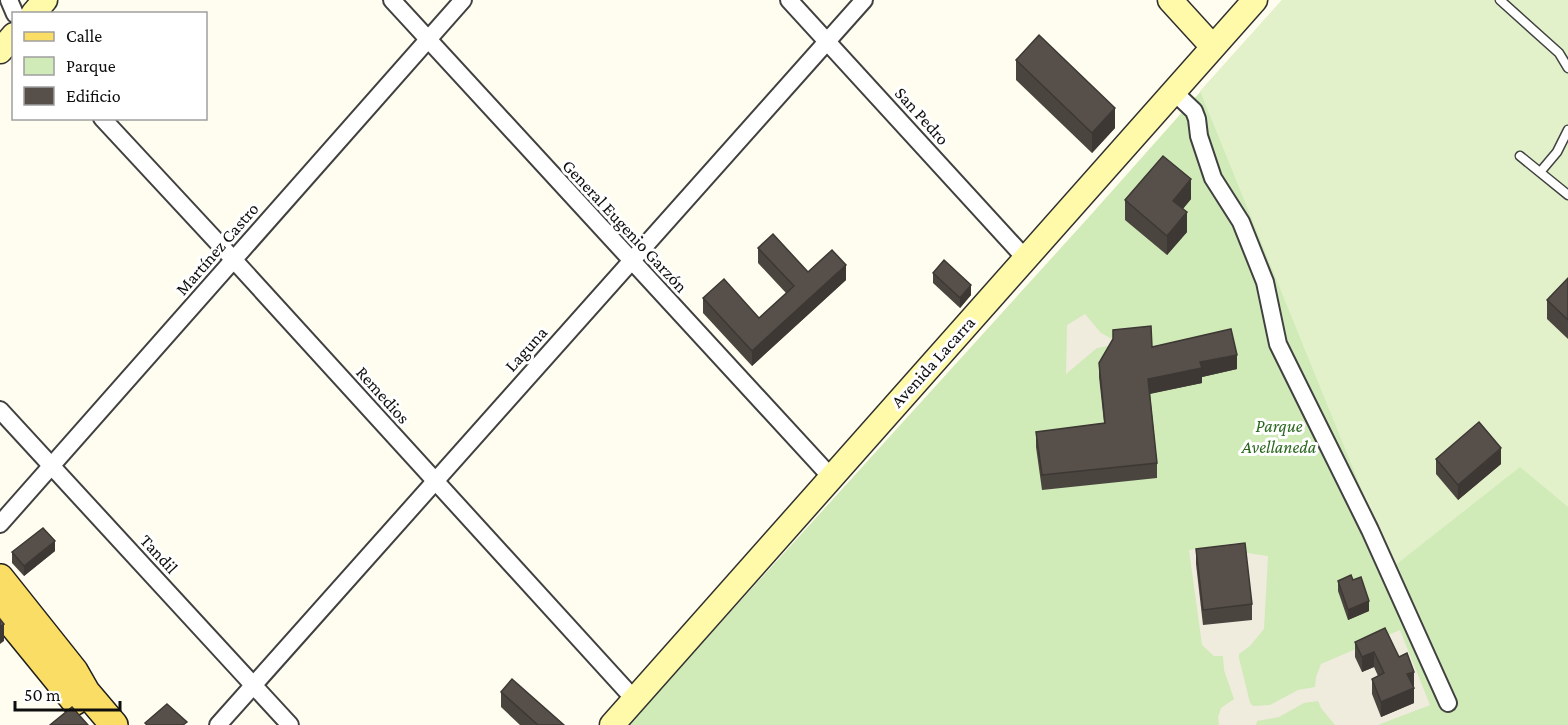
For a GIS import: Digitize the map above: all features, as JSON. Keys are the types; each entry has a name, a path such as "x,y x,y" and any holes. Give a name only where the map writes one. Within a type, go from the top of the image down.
{"main road":[{"path":"0,578 74,671 86,692 114,725"},
{"path":"0,609 94,725"}],"street":[{"path":"35,12 45,0"},
{"name":"General Eugenio Garzón","path":"392,0 831,477"},
{"name":"Martínez Castro","path":"0,524 463,0"},
{"name":"San Pedro","path":"789,0 1026,259"},
{"name":"Laguna","path":"218,725 864,0"},
{"path":"1170,0 1218,40"},
{"path":"1192,0 1218,40"},
{"name":"Avenida Lacarra","path":"612,725 1255,0"},
{"path":"0,51 12,38"},
{"path":"1173,91 1194,111 1199,136 1213,178 1241,222 1265,282 1278,344 1374,539 1448,703"},
{"name":"Remedios","path":"104,120 634,700"},
{"name":"Tandil","path":"0,410 290,725"}],"lane":[{"path":"1500,0 1558,53 1568,68"},
{"path":"1541,171 1557,152 1568,130"},
{"path":"1520,156 1568,195"},
{"path":"0,593 68,676 86,692"}],"green space":[{"name":"Parque Avellaneda","path":"1282,0 1568,0 1568,725 628,725 1088,218"},
{"path":"1282,0 1568,0 1568,507 1520,467 1393,567 1200,91"}],"shaded area":[{"path":"1085,314 1101,333 1112,339 1108,346 1097,348 1066,374 1067,325"},
{"path":"1236,543 1240,552 1268,556 1264,629 1250,646 1239,654 1250,703 1253,706 1270,705 1298,690 1315,687 1321,664 1400,630 1430,705 1378,725 1335,725 1318,701 1304,703 1279,717 1257,721 1256,725 1219,725 1218,717 1221,708 1234,699 1224,670 1223,656 1214,656 1202,645 1189,550"}],"building":[{"path":"1039,35 1115,108 1092,133 1016,60"},
{"path":"1163,156 1191,179 1173,201 1187,212 1167,236 1125,200"},
{"path":"773,234 808,272 832,250 846,265 752,351 703,298 724,279 759,318 794,286 758,248"},
{"path":"944,260 971,285 960,298 933,273"},
{"path":"1568,278 1568,320 1547,300"},
{"path":"1151,326 1152,347 1231,329 1237,355 1200,362 1202,368 1148,379 1157,463 1042,475 1036,432 1105,423 1099,363 1113,339 1113,330"},
{"path":"1479,422 1501,448 1458,485 1436,459"},
{"path":"43,528 55,541 24,566 12,552"},
{"path":"1245,543 1252,604 1203,610 1196,549"},
{"path":"1351,575 1353,580 1361,577 1369,601 1348,610 1338,581"},
{"path":"1385,628 1399,657 1407,653 1414,672 1407,674 1414,688 1381,702 1372,679 1384,673 1374,652 1362,657 1355,642"},
{"path":"512,679 564,725 538,725 501,692"},
{"path":"167,704 187,722 183,725 147,725 145,723"},
{"path":"72,707 88,725 50,725"}]}
